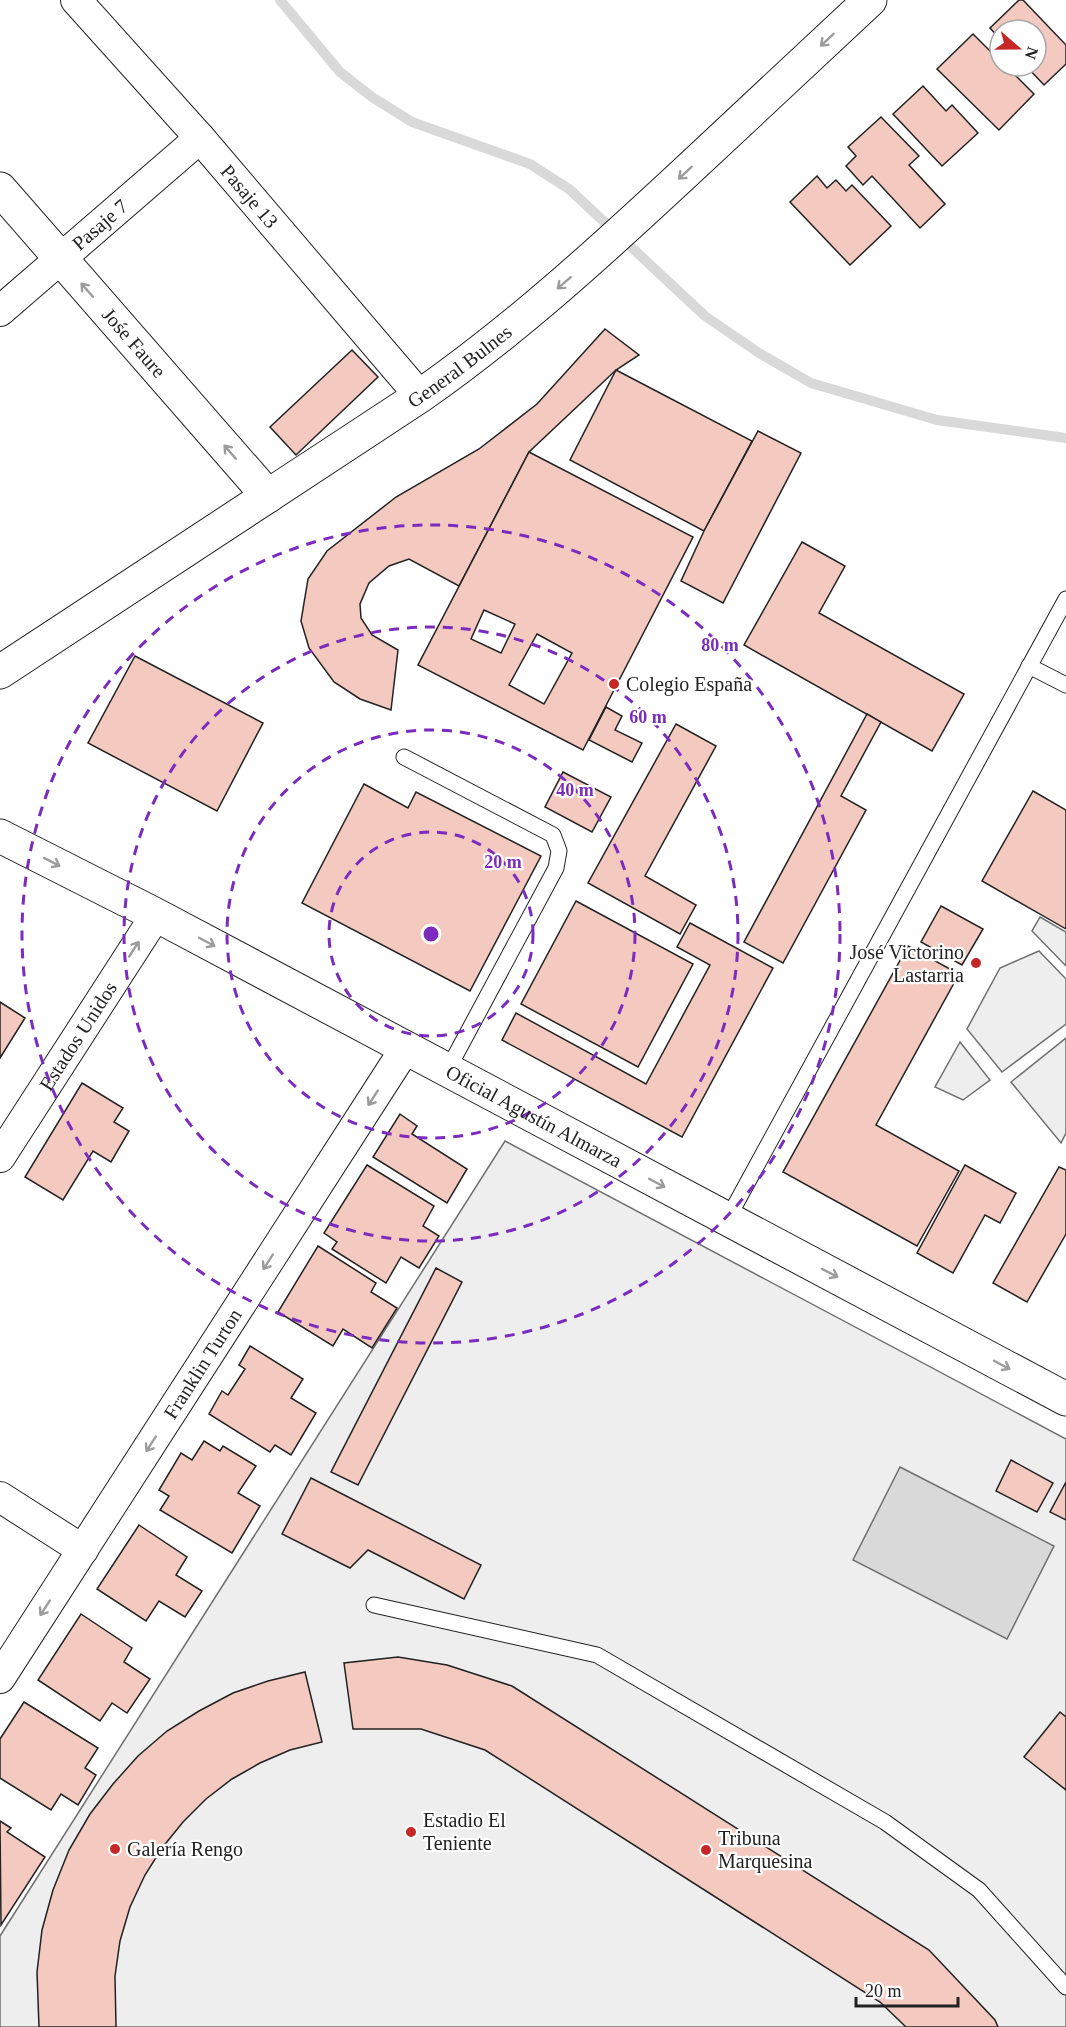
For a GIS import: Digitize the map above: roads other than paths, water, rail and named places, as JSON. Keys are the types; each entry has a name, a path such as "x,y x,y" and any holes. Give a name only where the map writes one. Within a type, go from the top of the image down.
{"street":[{"name":"Pasaje 13","path":"76,0 200,138 420,396"},
{"name":"General Bulnes","path":"0,672 420,396 510,330 618,235 870,0"},
{"name":"Pasaje 7","path":"0,311 200,138"},
{"name":"Jośe Faure","path":"0,189 268,496"},
{"name":"Oficial Agustín Almarza","path":"0,836 156,915 1066,1399"},
{"name":"Estados Unidos","path":"0,1157 10,1122 156,915"},
{"name":"Franklin Turton","path":"0,1678 405,1049"},
{"path":"0,1497 83,1550"}],"lane":[{"path":"727,1220 1066,599"},
{"path":"1029,666 1066,685"},
{"path":"404,757 553,836 559,851 556,868 447,1071"},
{"path":"374,1605 597,1655 885,1822 979,1890 1066,1987"}],"waterway":[{"path":"280,0 340,72 372,97 412,122 530,164 569,189 705,316 759,353 811,383 937,420 1066,438"}],"place":[{"name":"Colegio España","path":"614,684"},
{"name":"José Victorino Lastarria","path":"976,963"},
{"name":"Estadio El Teniente","path":"411,1832"},
{"name":"Galería Rengo","path":"115,1849"},
{"name":"Tribuna Marquesina","path":"706,1850"}]}
